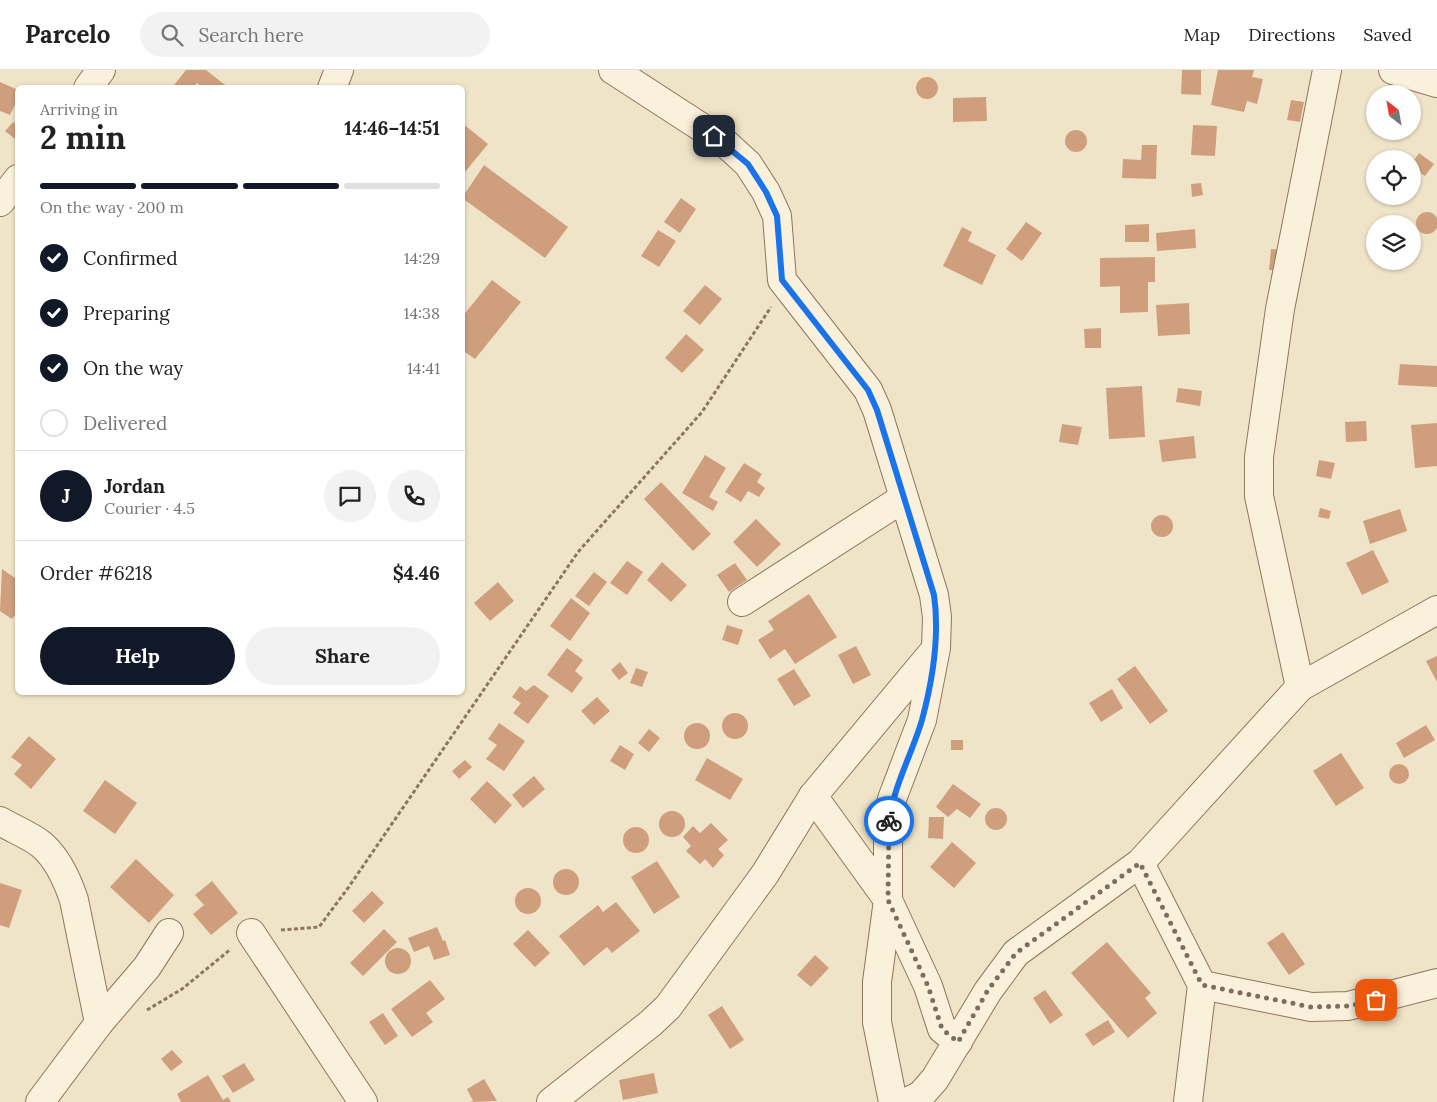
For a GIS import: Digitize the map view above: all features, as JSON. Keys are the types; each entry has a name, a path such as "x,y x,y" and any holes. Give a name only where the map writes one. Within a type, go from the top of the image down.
{"street":[{"path":"90,85 101,70"},
{"path":"333,85 339,70"},
{"path":"613,70 724,142 748,164 766,192 777,216 782,280 868,390 877,410 902,500 934,595 937,617 936,648 922,720 892,799 888,825 888,900 878,982 877,1022 893,1102"},
{"path":"1300,687 1259,496 1259,457 1280,309 1327,70"},
{"path":"1393,70 1437,83"},
{"path":"0,202 15,183"},
{"path":"742,602 902,500"},
{"path":"916,1100 946,1066 988,990 1016,953 1140,863 1300,687 1437,610"},
{"path":"551,1102 668,1007 765,874 813,796 936,648"},
{"path":"813,796 888,900 928,986 942,1029 958,1042"},
{"path":"0,822 42,845 51,855 69,887 74,900 99,1023"},
{"path":"1140,863 1202,985 1188,1102"},
{"path":"251,932 363,1102"},
{"path":"40,1102 99,1023 146,967 169,933"},
{"path":"1202,985 1311,1007 1348,1006 1437,983"}],"path":[{"path":"144,1012 182,989 251,932 318,927 348,888 578,552 702,412 768,314 782,280"}],"building":[{"path":"186,70 206,70 225,85 200,85 197,83 195,85 174,85"},
{"path":"1182,70 1201,70 1201,95 1181,94"},
{"path":"1218,70 1254,70 1252,77 1263,79 1257,104 1247,101 1244,112 1211,105"},
{"path":"927,77 935,80 938,88 935,96 927,99 919,96 916,88 919,80"},
{"path":"0,82 15,89 15,104 10,115 0,111"},
{"path":"986,97 987,121 953,122 953,98"},
{"path":"1291,100 1304,102 1300,122 1287,120"},
{"path":"13,122 15,124 15,139 5,131"},
{"path":"465,125 488,144 465,172"},
{"path":"1193,125 1217,126 1215,156 1191,155"},
{"path":"1076,130 1084,133 1087,141 1084,149 1076,152 1068,149 1065,141 1068,133"},
{"path":"1142,145 1157,145 1156,179 1122,178 1123,159 1141,160"},
{"path":"1421,154 1434,164 1425,176 1421,173"},
{"path":"484,165 568,227 545,258 465,200 465,194"},
{"path":"1201,183 1203,195 1192,197 1191,184"},
{"path":"681,198 696,209 680,233 664,222"},
{"path":"1427,212 1435,215 1438,223 1435,231 1427,234 1421,232 1421,215 1419,215"},
{"path":"1026,222 1042,233 1022,261 1006,249"},
{"path":"1149,224 1149,242 1125,242 1125,225"},
{"path":"962,227 972,232 968,241 996,255 982,285 943,266"},
{"path":"1195,229 1196,248 1157,251 1156,233"},
{"path":"658,230 676,241 659,267 641,256"},
{"path":"1271,249 1284,250 1283,271 1269,270"},
{"path":"1155,257 1155,282 1148,282 1148,312 1120,313 1120,286 1100,287 1100,258"},
{"path":"492,280 521,302 475,359 465,352 465,313"},
{"path":"705,285 722,299 700,325 683,311"},
{"path":"1189,303 1190,334 1158,336 1156,305"},
{"path":"1101,328 1101,348 1085,348 1084,329"},
{"path":"686,334 704,350 682,373 665,358"},
{"path":"1400,364 1437,366 1437,387 1398,385"},
{"path":"1142,386 1145,437 1109,439 1106,388"},
{"path":"1178,388 1202,391 1200,406 1176,402"},
{"path":"1366,421 1367,441 1346,442 1345,422"},
{"path":"1437,423 1437,466 1415,468 1411,425"},
{"path":"1062,424 1082,427 1078,445 1059,442"},
{"path":"1194,436 1196,458 1162,462 1159,440"},
{"path":"705,455 726,468 709,497 718,502 713,511 682,493"},
{"path":"1319,460 1335,463 1331,479 1316,476"},
{"path":"744,463 762,474 757,482 765,488 759,497 748,491 741,502 725,492"},
{"path":"661,482 711,534 693,551 644,499"},
{"path":"1320,508 1331,511 1329,519 1318,517"},
{"path":"1400,509 1407,531 1370,544 1363,521"},
{"path":"1162,515 1170,518 1173,526 1170,534 1162,537 1154,534 1151,526 1154,518"},
{"path":"756,519 781,544 757,567 733,542"},
{"path":"1373,550 1389,582 1362,595 1346,563"},
{"path":"627,561 643,572 627,595 610,583"},
{"path":"662,562 687,585 671,602 647,580"},
{"path":"735,563 747,580 729,592 717,575"},
{"path":"2,569 15,578 15,615 12,619 0,611"},
{"path":"594,572 607,582 589,606 575,596"},
{"path":"498,582 514,601 490,621 474,603"},
{"path":"809,594 837,637 795,664 785,649 770,659 758,640 774,630 768,621"},
{"path":"571,598 590,613 570,641 550,626"},
{"path":"727,625 743,630 738,645 722,640"},
{"path":"856,646 871,675 853,684 838,655"},
{"path":"567,648 583,660 575,671 583,678 572,693 547,675"},
{"path":"1437,656 1437,682 1426,661"},
{"path":"620,662 628,673 619,680 611,670"},
{"path":"1135,666 1168,711 1150,724 1117,679"},
{"path":"636,668 648,672 642,687 630,683"},
{"path":"794,669 811,696 794,706 777,679"},
{"path":"534,685 549,696 528,724 513,713 521,703 512,697 520,686 526,691"},
{"path":"1112,689 1123,708 1101,722 1089,703"},
{"path":"597,697 610,711 594,725 581,711"},
{"path":"735,713 744,717 748,726 744,735 735,739 726,735 722,726 726,717"},
{"path":"499,723 525,741 504,771 486,759 497,745 488,739"},
{"path":"697,723 706,727 710,736 706,745 697,749 688,745 684,736 688,727"},
{"path":"1426,725 1435,740 1404,758 1396,743"},
{"path":"649,729 660,738 649,752 638,743"},
{"path":"29,736 56,759 31,789 14,774 22,765 11,757"},
{"path":"951,740 963,740 963,750 951,750"},
{"path":"620,745 634,754 625,770 610,761"},
{"path":"1341,753 1364,788 1336,806 1313,771"},
{"path":"707,758 743,779 730,800 695,780"},
{"path":"465,760 472,767 459,779 452,771"},
{"path":"1399,764 1406,767 1409,774 1406,781 1399,784 1392,781 1389,774 1392,767"},
{"path":"534,776 545,789 523,808 512,795"},
{"path":"105,780 137,803 115,834 83,811"},
{"path":"487,781 512,805 495,824 470,799"},
{"path":"953,784 981,804 970,818 957,809 948,817 936,807"},
{"path":"996,808 1004,811 1007,819 1004,827 996,830 988,827 985,819 988,811"},
{"path":"672,811 681,815 685,824 681,833 672,837 663,833 659,824 663,815"},
{"path":"929,817 944,817 943,839 928,838"},
{"path":"711,823 728,840 718,849 724,855 713,868 705,859 700,864 686,851 691,846 683,837 693,826 700,833"},
{"path":"636,827 645,831 649,840 645,849 636,853 627,849 623,840 627,831"},
{"path":"952,842 976,863 954,888 930,867"},
{"path":"136,859 174,895 149,923 110,887"},
{"path":"657,861 680,897 654,914 631,877"},
{"path":"566,869 575,873 579,882 575,891 566,895 557,891 553,882 557,873"},
{"path":"212,881 238,913 211,935 193,914 204,905 195,895"},
{"path":"0,883 22,890 9,928 0,925"},
{"path":"528,888 537,892 541,901 537,910 528,914 519,910 515,901 519,892"},
{"path":"372,891 384,903 364,923 352,911"},
{"path":"616,902 640,931 612,953 607,947 584,966 559,936 598,905 603,912"},
{"path":"437,927 443,941 445,940 450,955 434,960 429,946 414,952 408,938"},
{"path":"384,929 397,942 363,976 350,963"},
{"path":"528,930 550,953 535,967 513,944"},
{"path":"1283,932 1305,964 1289,975 1267,943"},
{"path":"1107,942 1151,993 1145,998 1157,1013 1128,1038 1071,973"},
{"path":"398,948 407,952 411,961 407,970 398,974 389,970 385,961 389,952"},
{"path":"815,955 829,968 811,987 797,975"},
{"path":"430,980 445,999 426,1013 433,1022 412,1037 391,1009"},
{"path":"1045,990 1063,1015 1050,1024 1033,998"},
{"path":"722,1006 744,1040 730,1049 708,1015"},
{"path":"383,1013 398,1036 385,1045 369,1022"},
{"path":"1108,1020 1115,1032 1093,1046 1085,1034"},
{"path":"172,1050 183,1062 171,1071 161,1059"},
{"path":"244,1063 255,1080 233,1093 222,1076"},
{"path":"654,1073 658,1093 623,1100 619,1080"},
{"path":"208,1075 223,1100 228,1097 231,1102 181,1102 177,1094"},
{"path":"484,1079 497,1101 470,1102 473,1101 467,1089"}],"way so far":[{"path":"889,821 888,900 928,986 942,1029 958,1042 988,990 1016,953 1140,863 1202,985 1311,1007 1348,1006 1376,1000"}],"route":[{"path":"714,136 724,142 748,164 766,192 777,216 782,280 868,390 877,410 902,500 934,595 937,617 936,648 922,720 892,799 889,821"}]}
